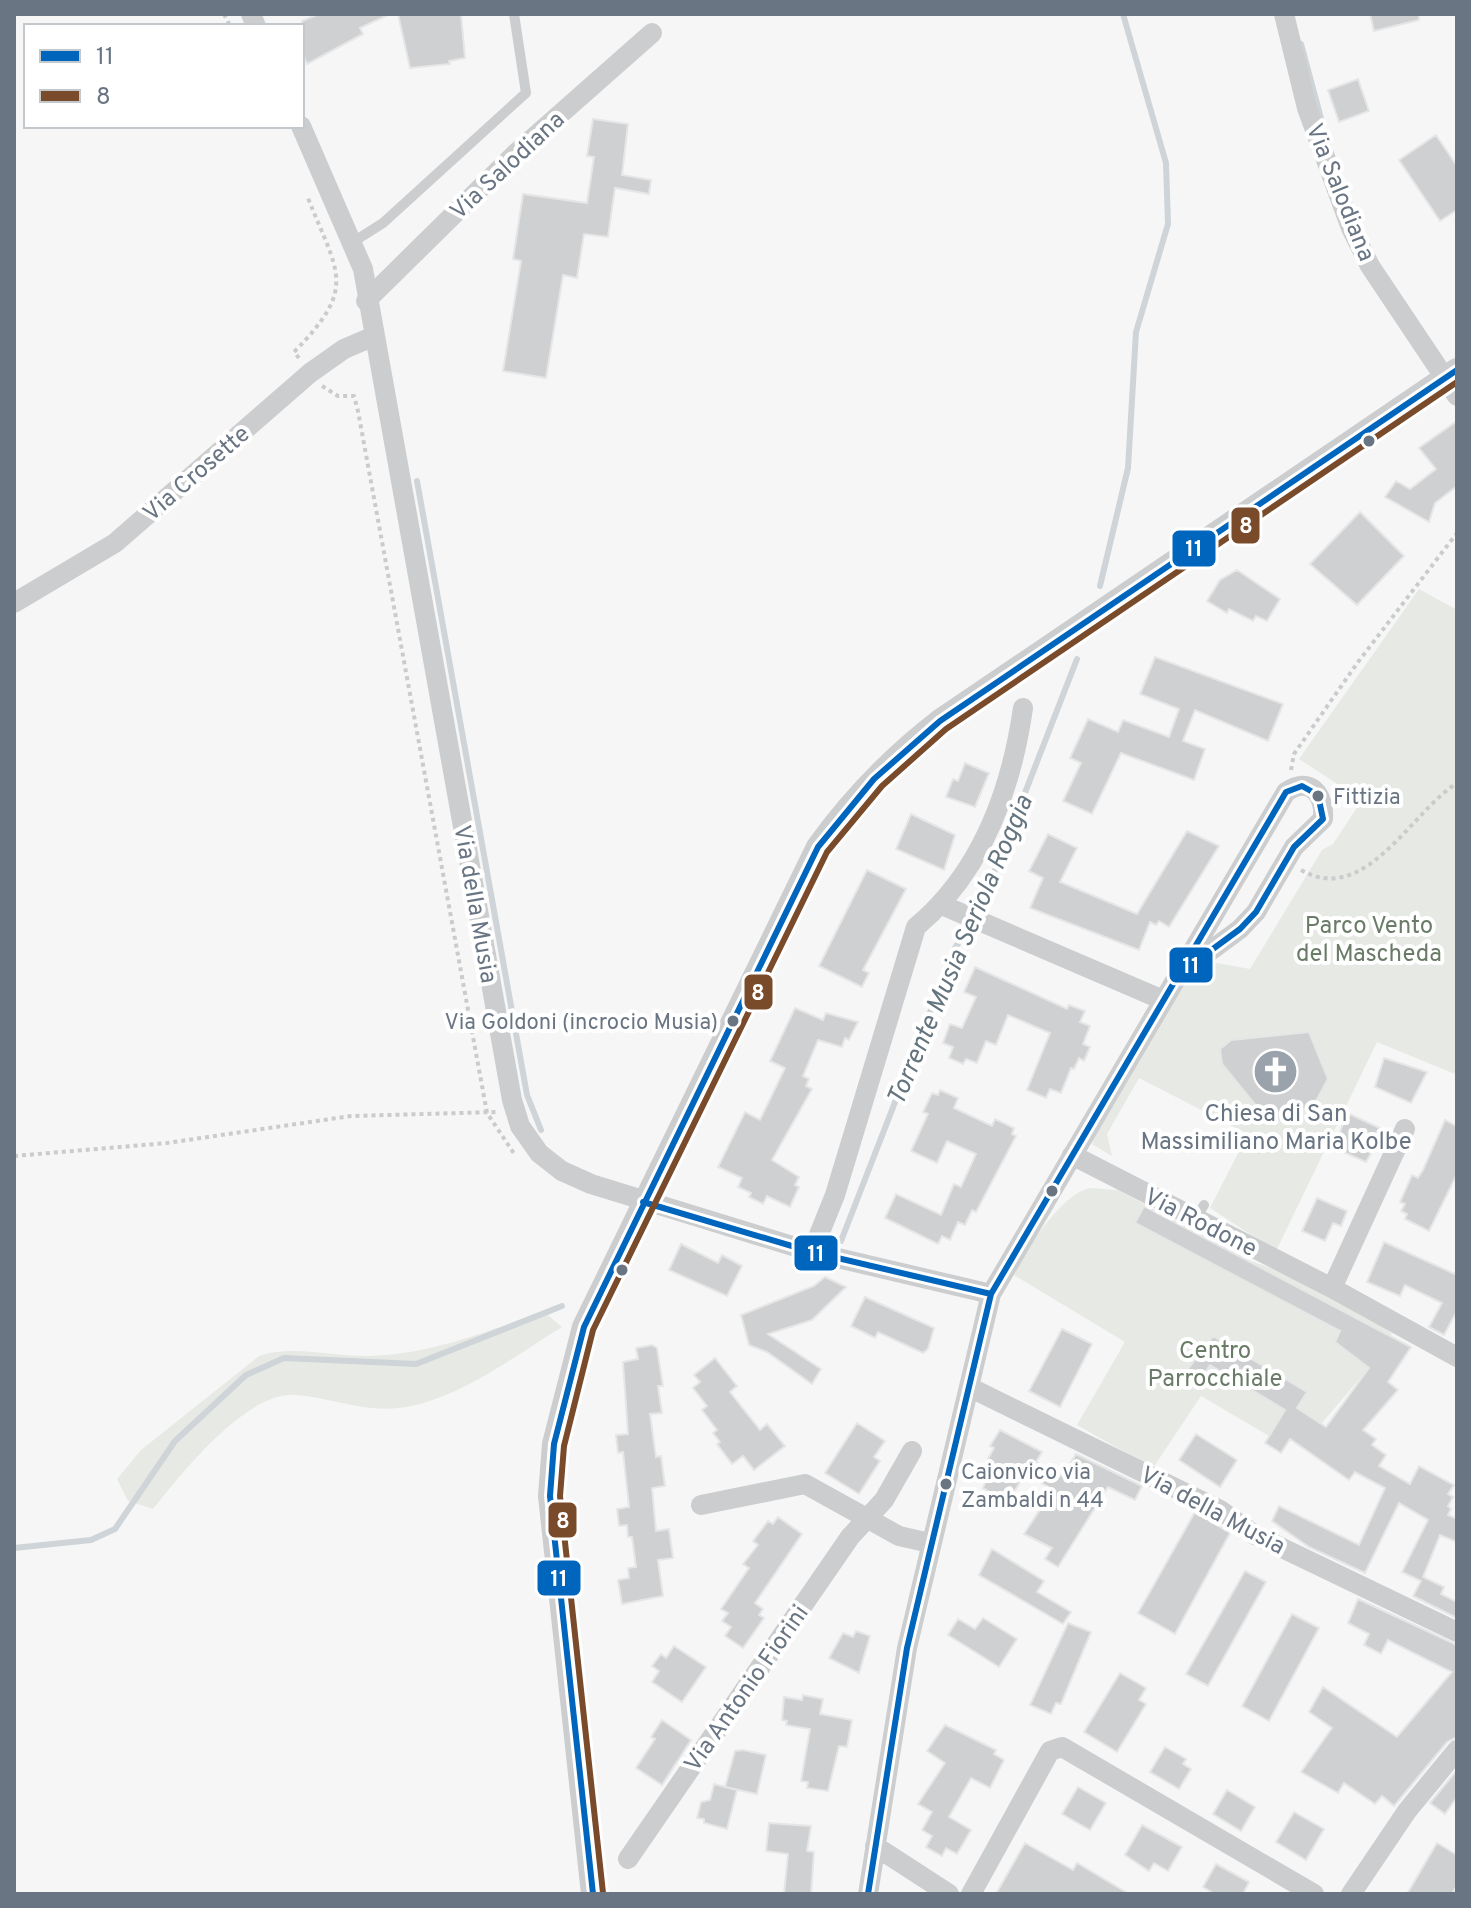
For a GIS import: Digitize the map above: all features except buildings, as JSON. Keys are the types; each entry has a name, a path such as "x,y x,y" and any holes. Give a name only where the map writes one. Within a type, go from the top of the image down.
{"street":[{"name":"Via Salodiana","path":"1284,14 1307,108 1351,228 1370,266 1452,382"},
{"name":"Via Salodiana","path":"366,301 515,154 652,33"},
{"name":"Via della Musia","path":"302,128 363,269 372,337 515,1109 530,1142 550,1163 575,1177 643,1202 812,1252 991,1294"},
{"name":"Via Crosette","path":"14,603 115,543 310,373 344,349 372,337"},
{"path":"593,1894 550,1496 554,1444 584,1327 818,847 865,787 898,753 940,721 1452,382"},
{"path":"812,1252 835,1195 916,927 942,905 961,879 1007,793 1023,708"},
{"path":"868,1894 907,1648 991,1294 1163,1000 1286,792 1296,785 1306,785 1317,791 1324,802 1323,819 1294,847 1256,912 1240,929 1179,974"},
{"path":"942,905 1163,1000"},
{"path":"1332,1288 1405,1129"},
{"name":"Via Rodone","path":"1072,1155 1200,1212 1457,1357"},
{"name":"Via della Musia","path":"969,1387 1220,1510 1255,1535 1457,1632"},
{"name":"Via Antonio Fiorini","path":"628,1859 850,1537 884,1500 912,1451"},
{"path":"701,1505 805,1484 899,1536 930,1543"},
{"path":"971,1894 1050,1751 1062,1747 1314,1894"},
{"path":"1351,1894 1407,1811 1457,1750"},
{"path":"875,1846 949,1894"}],"lane":[{"path":"353,242 383,223 526,93 514,14"}],"path":[{"path":"307,194 339,277 335,302 324,322 294,352 310,373"},
{"path":"1286,792 1294,754 1358,662 1457,533"},
{"path":"1286,861 1323,880 1337,880 1360,871 1457,783"},
{"path":"14,1156 167,1143 351,1116 487,1113 515,1109"}],"green space":[{"name":"Parco Vento del Mascheda","path":"1419,589 1457,610 1457,1069 1455,1074 1377,1042 1276,1251 1210,1208 1248,1134 1139,1078 1107,1134 1112,1156 1092,1144 1096,1127 1191,971 1206,961 1250,969 1322,850 1333,844 1362,800 1299,759"},
{"name":"Centro Parrocchiale","path":"1089,1188 1118,1190 1250,1261 1324,1292 1392,1333 1369,1368 1321,1424 1290,1404 1269,1436 1201,1396 1153,1468 1077,1425 1125,1342 1014,1275 1027,1251 1056,1212 1078,1193"},
{"path":"543,1311 562,1327 484,1376 442,1397 421,1404 385,1409 296,1395 277,1397 236,1420 217,1437 153,1509 128,1501 117,1479 141,1450 259,1356 284,1351 363,1356 410,1352 455,1341"}],"waterway":[{"name":"Torrente Musia Seriola Roggia","path":"1100,586 1128,468 1136,332 1168,224 1166,163 1123,14"},
{"path":"1301,44 1322,122"},
{"path":"417,481 527,1095 541,1130"},
{"name":"Torrente Musia Seriola Roggia","path":"841,1241 955,948 979,911 1077,659"},
{"name":"Torrente Musia Seriola Roggia","path":"14,1548 91,1540 115,1529 175,1441 246,1375 284,1358 416,1364 562,1306"}],"transit line":[{"name":"11","path":"593,1894 550,1496 554,1444 584,1327 818,847 874,779 940,721 1457,370"},
{"name":"8","path":"603,1893 560,1496 564,1446 593,1330 827,852 882,786 946,729 1457,382"},
{"name":"11","path":"1302,786 1318,795 1323,819 1294,847 1256,912 1240,929 1179,974 1286,792 1302,786"},
{"name":"11","path":"868,1894 907,1648 991,1294 1179,974"},
{"name":"11","path":"643,1202 812,1252 991,1294"}],"place":[{"name":"Fittizia","path":"1318,796"},
{"name":"Via Goldoni (incrocio Musia)","path":"733,1021"},
{"name":"Chiesa di San Massimiliano Maria Kolbe","path":"1276,1071"},
{"name":"Caionvico via Zambaldi n 44","path":"946,1484"}]}
